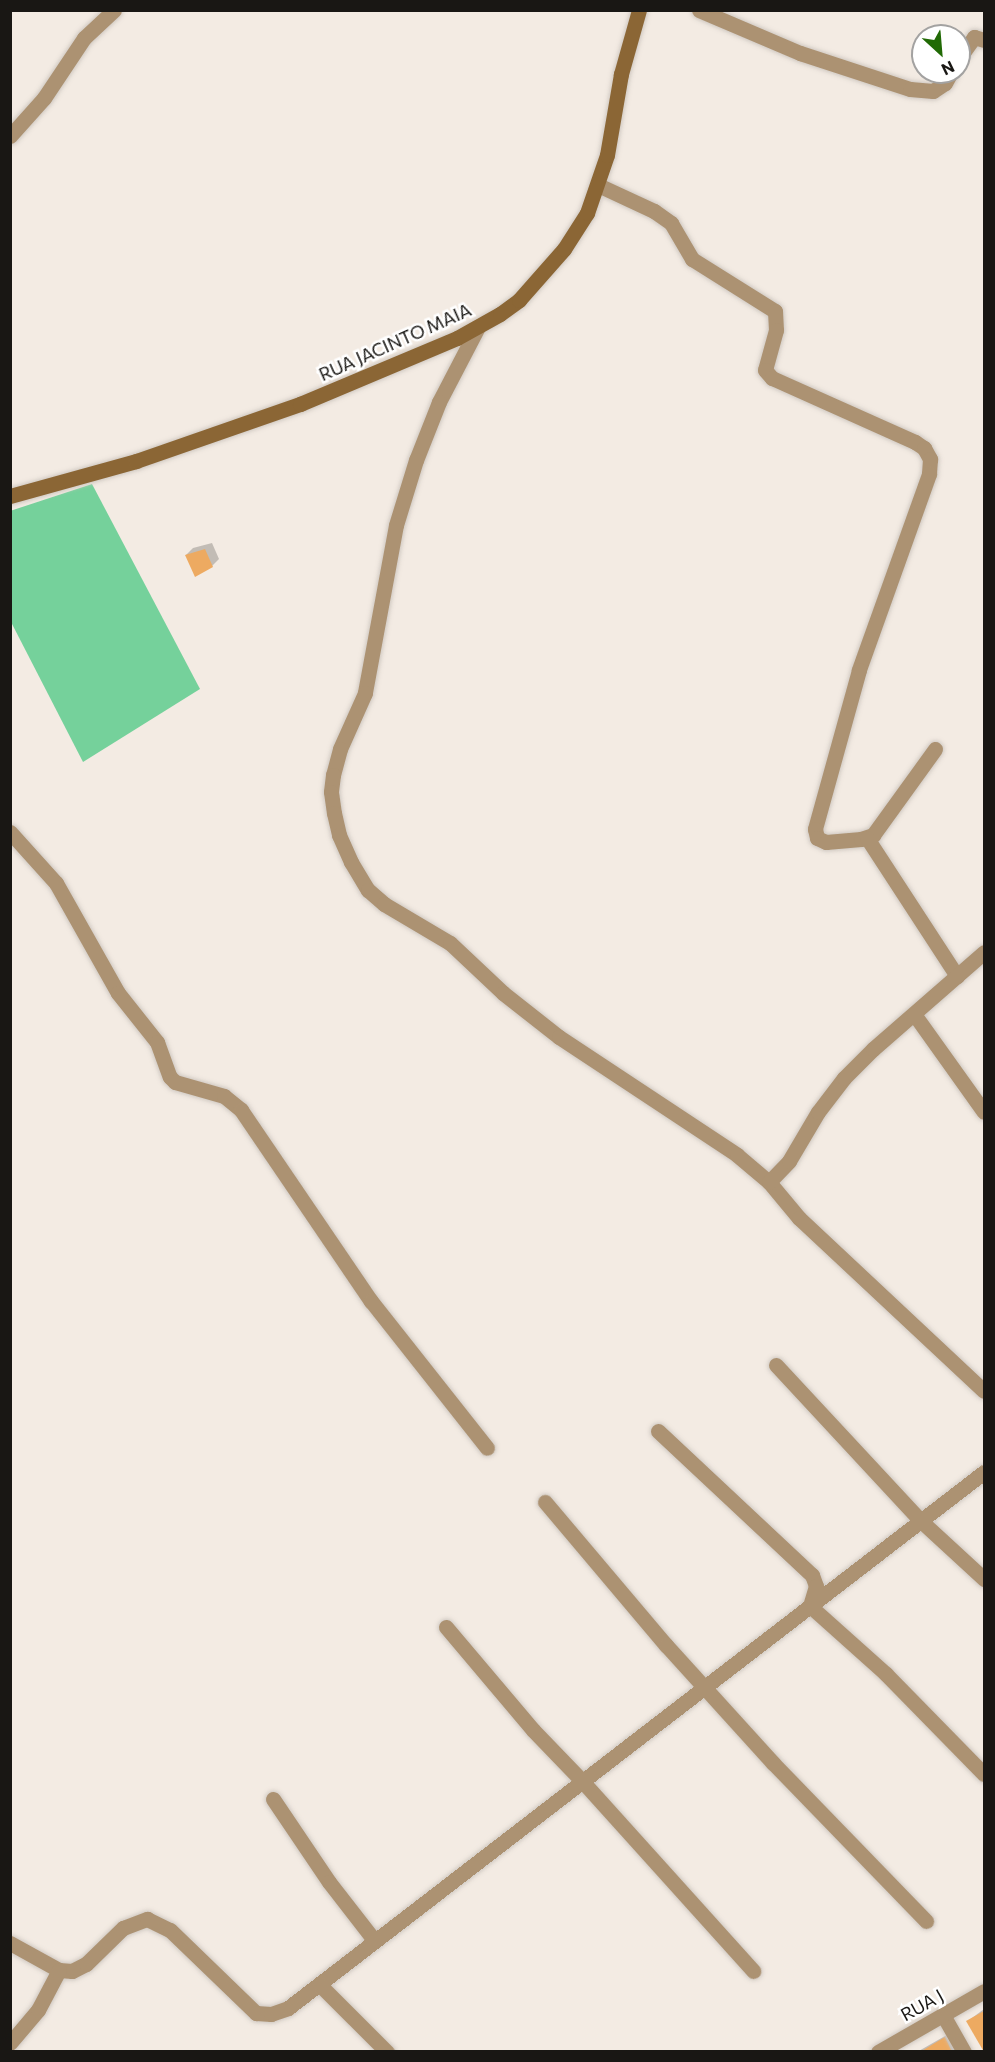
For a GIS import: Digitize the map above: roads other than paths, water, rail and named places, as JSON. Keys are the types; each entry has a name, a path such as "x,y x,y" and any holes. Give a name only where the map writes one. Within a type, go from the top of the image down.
{"street":[{"path":"10,136 44,98 84,38 114,10"},
{"name":"RUA JACINTO MAIA","path":"10,496 145,458 300,404 414,358 478,327 519,300 552,264 577,231 598,185 608,155 621,74 639,10"},
{"path":"699,10 800,53 910,90 933,91 944,84"},
{"path":"971,41 974,37 984,40"},
{"path":"598,185 654,211 671,223 692,260 775,311 776,330 765,370 772,378 915,442 928,453 929,474 859,670 815,829 817,838 826,842 867,838 878,831 935,749"},
{"path":"478,327 439,402 416,460 396,525 365,693 340,749 333,775 331,792 339,835 351,862 368,890 384,904 450,943 503,993 559,1036 737,1155 769,1182 799,1218 984,1391"},
{"path":"10,832 56,883 118,993 157,1042 170,1077 175,1082 224,1096 241,1110 371,1301 487,1448"},
{"path":"867,838 957,976"},
{"path":"769,1182 789,1161 818,1112 844,1078 873,1049 984,952"},
{"path":"914,1014 984,1112"},
{"path":"776,1365 921,1521 984,1579"},
{"path":"658,1431 812,1575 816,1586 810,1606"},
{"path":"10,1943 59,1970 72,1971 86,1964 123,1929 147,1919 170,1930 256,2013 271,2014 288,2008 320,1985 374,1940 584,1783 984,1472"},
{"path":"545,1502 666,1645 773,1763 926,1921"},
{"path":"810,1606 886,1674 984,1774"},
{"path":"446,1627 533,1730 584,1783 753,1971"},
{"path":"273,1799 329,1882 374,1940"},
{"path":"10,2043 38,2010 59,1970"},
{"path":"320,1985 387,2052"},
{"name":"RUA J","path":"878,2052 984,1991"},
{"path":"943,2015 964,2052"}]}
